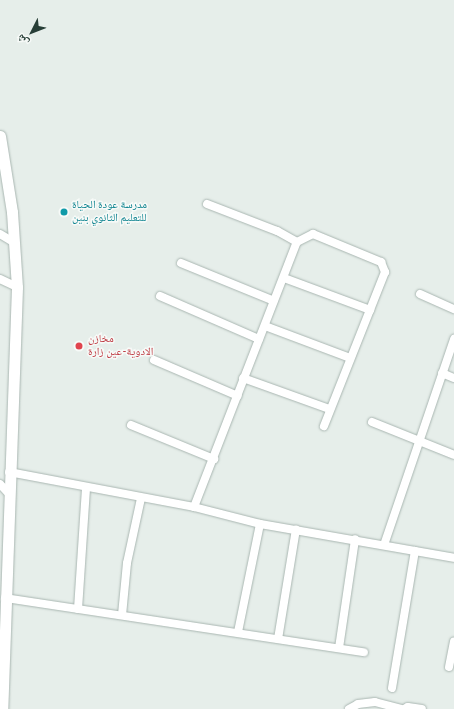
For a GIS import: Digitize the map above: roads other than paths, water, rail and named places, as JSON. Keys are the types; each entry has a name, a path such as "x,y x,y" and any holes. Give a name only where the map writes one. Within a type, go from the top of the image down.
{"main road":[{"path":"0,136 15,243 16,287 9,472 2,581 5,598 3,624 2,709"}],"street":[{"path":"207,204 277,231 297,242"},
{"path":"0,234 15,243"},
{"path":"194,508 297,242 313,234 381,262 384,272 329,409 324,426"},
{"path":"181,263 274,300"},
{"path":"284,278 370,310"},
{"path":"0,279 16,287"},
{"path":"420,294 454,309"},
{"path":"160,296 259,339"},
{"path":"265,326 350,358"},
{"path":"384,545 454,339"},
{"path":"154,360 238,396"},
{"path":"442,373 454,378"},
{"path":"244,378 329,409"},
{"path":"372,422 418,442 454,455"},
{"path":"131,425 214,459"},
{"path":"9,472 194,508 260,524 355,539 415,551 453,556"},
{"path":"0,484 8,493"},
{"path":"78,609 86,487"},
{"path":"122,615 127,563 141,498"},
{"path":"238,632 260,524"},
{"path":"278,639 296,529"},
{"path":"339,648 355,539"},
{"path":"392,688 415,551"},
{"path":"5,598 364,652"},
{"path":"449,666 454,641"},
{"path":"350,709 358,704 375,702 403,709 408,707 422,709"}],"place":[{"name":"مدرسة عودة الحياة للتعليم الثانوي بنين","path":"64,212"},
{"name":"مخازن الادوية-عين زارة","path":"79,346"}]}
